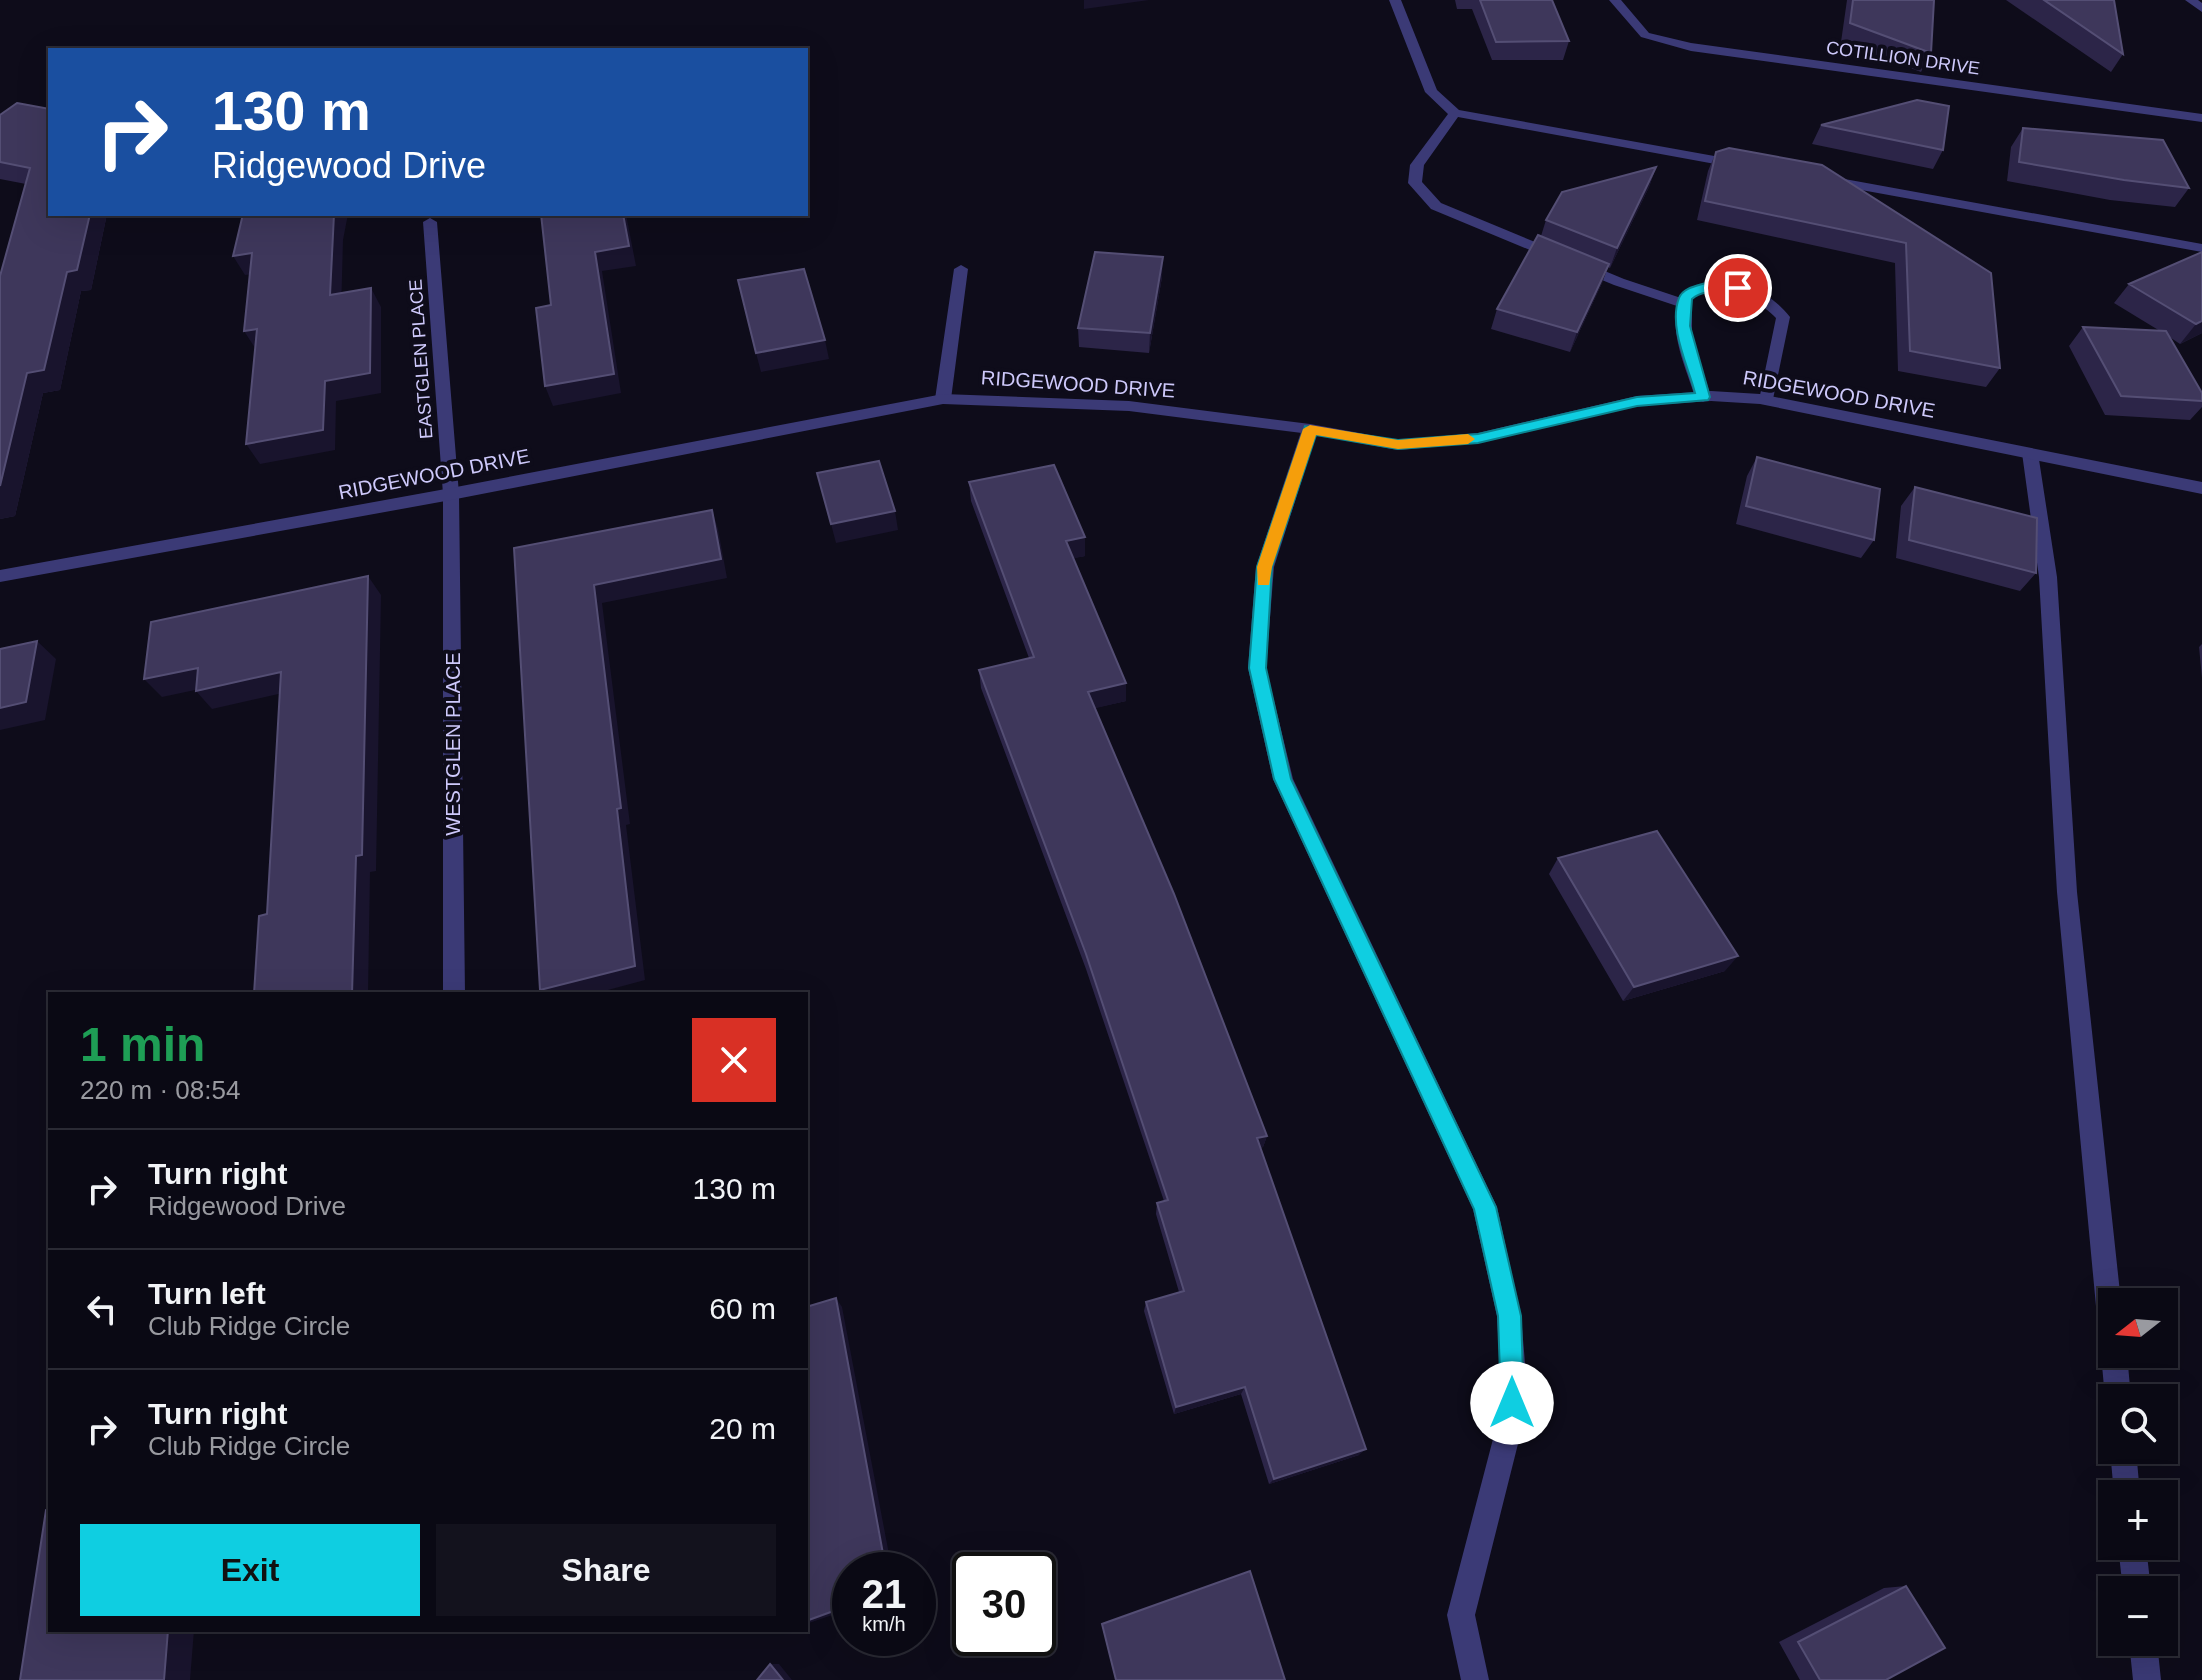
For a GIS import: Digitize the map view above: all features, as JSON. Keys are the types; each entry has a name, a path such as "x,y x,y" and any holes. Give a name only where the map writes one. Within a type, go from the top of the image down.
{"street":[{"path":"1395,0 1431,92 1455,113 1751,167"},
{"name":"COTILLION DRIVE","path":"1615,0 1645,35 1691,47 2202,118"},
{"path":"2191,0 2202,9"},
{"path":"1455,113 1417,165 1415,183 1436,206 1619,282 1685,304"},
{"path":"1813,178 2202,248"},
{"name":"EASTGLEN PLACE","path":"430,222 451,494"},
{"path":"943,399 961,269"},
{"path":"1703,397 1683,326 1685,304 1691,292 1706,287 1738,288 1762,297 1783,317 1767,400"},
{"name":"RIDGEWOOD DRIVE","path":"0,576 451,494 943,399 1129,406 1310,429 1398,445 1478,438 1637,401 1703,397 1767,400 2202,488"},
{"path":"1310,429 1265,567 1257,668 1283,779 1485,1207 1509,1316 1514,1386 1511,1420 1461,1615 1475,1680"},
{"path":"2030,453 2048,577 2067,892 2107,1288"},
{"name":"WESTGLEN PLACE","path":"451,494 454,992"},
{"path":"2144,1656 2147,1680"}],"building":[{"path":"1480,0 1552,0 1569,41 1496,42"},
{"path":"1853,0 1934,0 1931,53 1850,23"},
{"path":"2044,0 2114,0 2123,54"},
{"path":"1917,100 1949,106 1943,150 1821,125"},
{"path":"17,103 48,109 48,216 90,216 77,270 67,272 44,370 27,373 0,486 0,276 30,168 0,162 0,115"},
{"path":"2023,128 2163,140 2189,188 2019,162"},
{"path":"1729,148 1822,165 1991,273 2000,368 1910,351 1906,243 1705,201 1716,152"},
{"path":"1656,167 1617,248 1546,220 1562,192"},
{"path":"243,216 334,216 330,295 371,288 370,373 325,381 323,430 246,444 257,329 244,331 252,253 233,256"},
{"path":"541,216 623,216 629,246 595,252 614,374 545,386 536,308 551,305"},
{"path":"1538,235 1609,264 1577,332 1497,309"},
{"path":"1095,252 1163,257 1150,333 1078,328"},
{"path":"2202,252 2202,321 2196,324 2129,284"},
{"path":"804,269 825,340 756,353 738,280"},
{"path":"2083,327 2166,331 2202,393 2202,401 2121,396"},
{"path":"1757,457 1880,489 1874,540 1746,506"},
{"path":"879,461 895,511 831,524 817,473"},
{"path":"1054,465 1085,537 1066,541 1126,683 1088,692 1174,894 1267,1136 1257,1138 1366,1449 1274,1479 1245,1387 1176,1407 1146,1302 1184,1291 1157,1203 1168,1200 1086,954 979,670 1034,657 969,482"},
{"path":"1915,487 2037,518 2036,573 1909,540"},
{"path":"712,510 721,559 594,585 621,808 617,809 635,966 540,990 514,548"},
{"path":"368,576 362,855 356,856 352,992 254,992 259,916 267,914 281,672 196,691 198,668 144,679 151,622"},
{"path":"37,641 26,702 0,708 0,649"},
{"path":"1657,831 1738,956 1634,987 1558,858"},
{"path":"836,1298 883,1552 832,1552 832,1612 808,1620 808,1306"},
{"path":"46,1510 48,1632 168,1632 164,1680 20,1680"},
{"path":"1250,1571 1285,1680 1116,1680 1102,1624"},
{"path":"1906,1586 1945,1648 1886,1680 1820,1680 1798,1642"},
{"path":"770,1664 783,1680 757,1680"}],"slow traffic":[{"path":"1264,581 1265,567 1310,429 1398,445 1468,439"}],"route":[{"path":"1512,1403 1514,1386 1509,1316 1485,1207 1283,779 1257,668 1265,567 1310,429 1398,445 1478,438 1637,401 1703,397 1683,326 1685,298 1691,292 1706,287 1738,288"}]}
